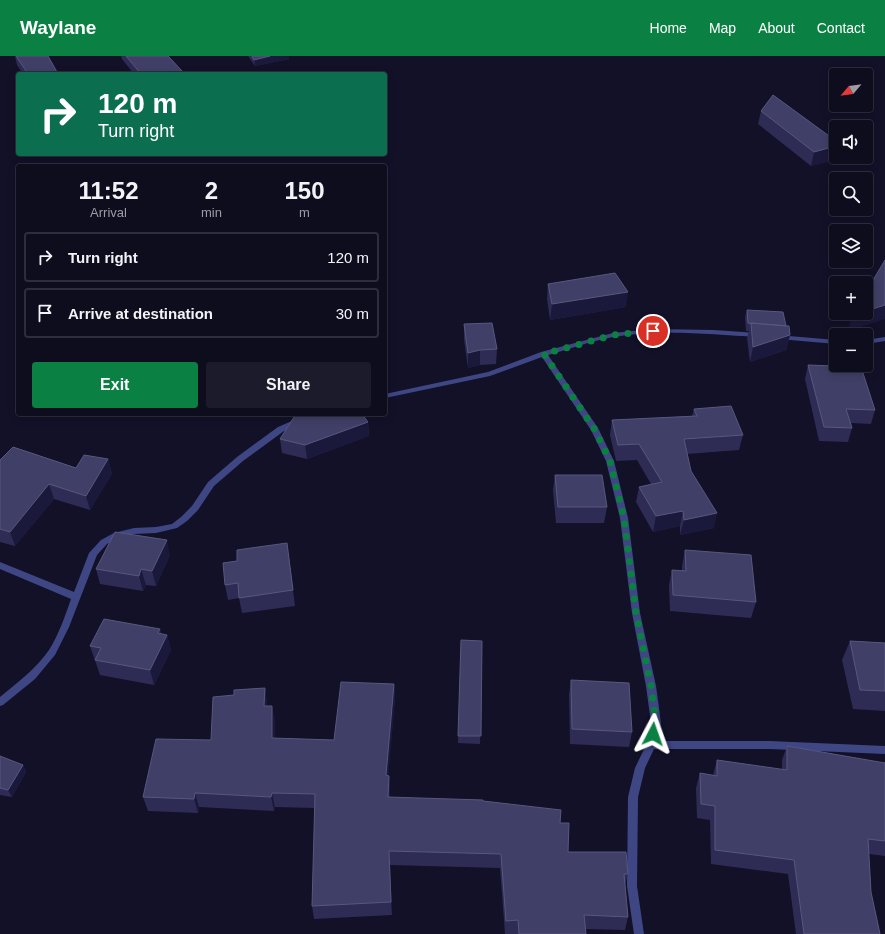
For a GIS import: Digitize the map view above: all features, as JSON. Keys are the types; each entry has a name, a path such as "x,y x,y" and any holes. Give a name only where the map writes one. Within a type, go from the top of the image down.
{"street":[{"path":"387,396 490,374 544,354 613,335 653,331 714,332 829,341"},
{"path":"873,341 885,339"},
{"path":"544,354 595,430 610,461 624,518 636,613 651,686 656,724 651,745 640,768 632,797 632,886 639,934"},
{"path":"0,702 32,676 52,652 65,627 93,553 104,542 117,535 134,531 156,530 174,526 195,508 211,484 240,459 281,429 310,416"},
{"path":"0,565 76,597"},
{"path":"651,745 770,745 885,750"}],"building":[{"path":"16,56 48,56 57,72 27,72"},
{"path":"126,56 168,56 183,72 139,72"},
{"path":"252,56 270,56 254,60"},
{"path":"773,95 829,136 829,148 814,152 761,111"},
{"path":"885,260 885,305 873,309 873,280"},
{"path":"615,273 628,292 552,304 548,284"},
{"path":"747,310 783,312 786,326 748,323"},
{"path":"492,323 497,349 480,350 468,353 464,324"},
{"path":"751,323 789,326 790,335 753,347"},
{"path":"808,365 829,366 829,372 863,372 875,410 846,409 852,428 824,427"},
{"path":"731,406 743,435 684,439 691,471 717,513 684,520 683,511 656,516 639,487 662,482 639,444 618,445 612,420 697,416 694,409"},
{"path":"295,416 364,416 368,422 305,445 280,439"},
{"path":"13,447 76,468 84,455 108,459 86,496 49,484 10,532 0,529 0,460"},
{"path":"555,475 602,475 607,507 558,507"},
{"path":"115,532 167,540 152,571 141,569 139,576 96,569"},
{"path":"287,543 293,590 239,598 238,583 225,585 223,563 237,561 237,550"},
{"path":"685,550 751,555 756,602 673,595 672,570 686,571"},
{"path":"104,619 160,629 158,633 167,635 150,670 95,660 101,648 90,646"},
{"path":"461,640 482,641 481,736 458,736"},
{"path":"850,641 885,643 885,691 860,690"},
{"path":"571,680 629,683 632,732 572,729"},
{"path":"341,682 394,684 386,775 389,776 388,797 483,800 561,810 560,823 569,823 568,852 626,852 628,874 624,874 628,917 584,915 586,934 519,934 518,920 506,921 501,854 389,851 391,902 312,906 315,794 272,793 271,797 195,793 194,799 143,797 156,739 211,740 213,697 234,695 234,690 265,688 264,706 272,706 272,738 334,740"},
{"path":"787,746 885,763 885,841 868,839 871,892 880,934 804,934 794,860 715,850 715,806 701,804 700,773 717,776 717,760 787,770"},
{"path":"0,756 23,765 8,790 0,788"}],"route":[{"path":"653,331 613,335 544,354 595,430 610,461 624,518 636,613 651,686 656,724 653,734"}]}
